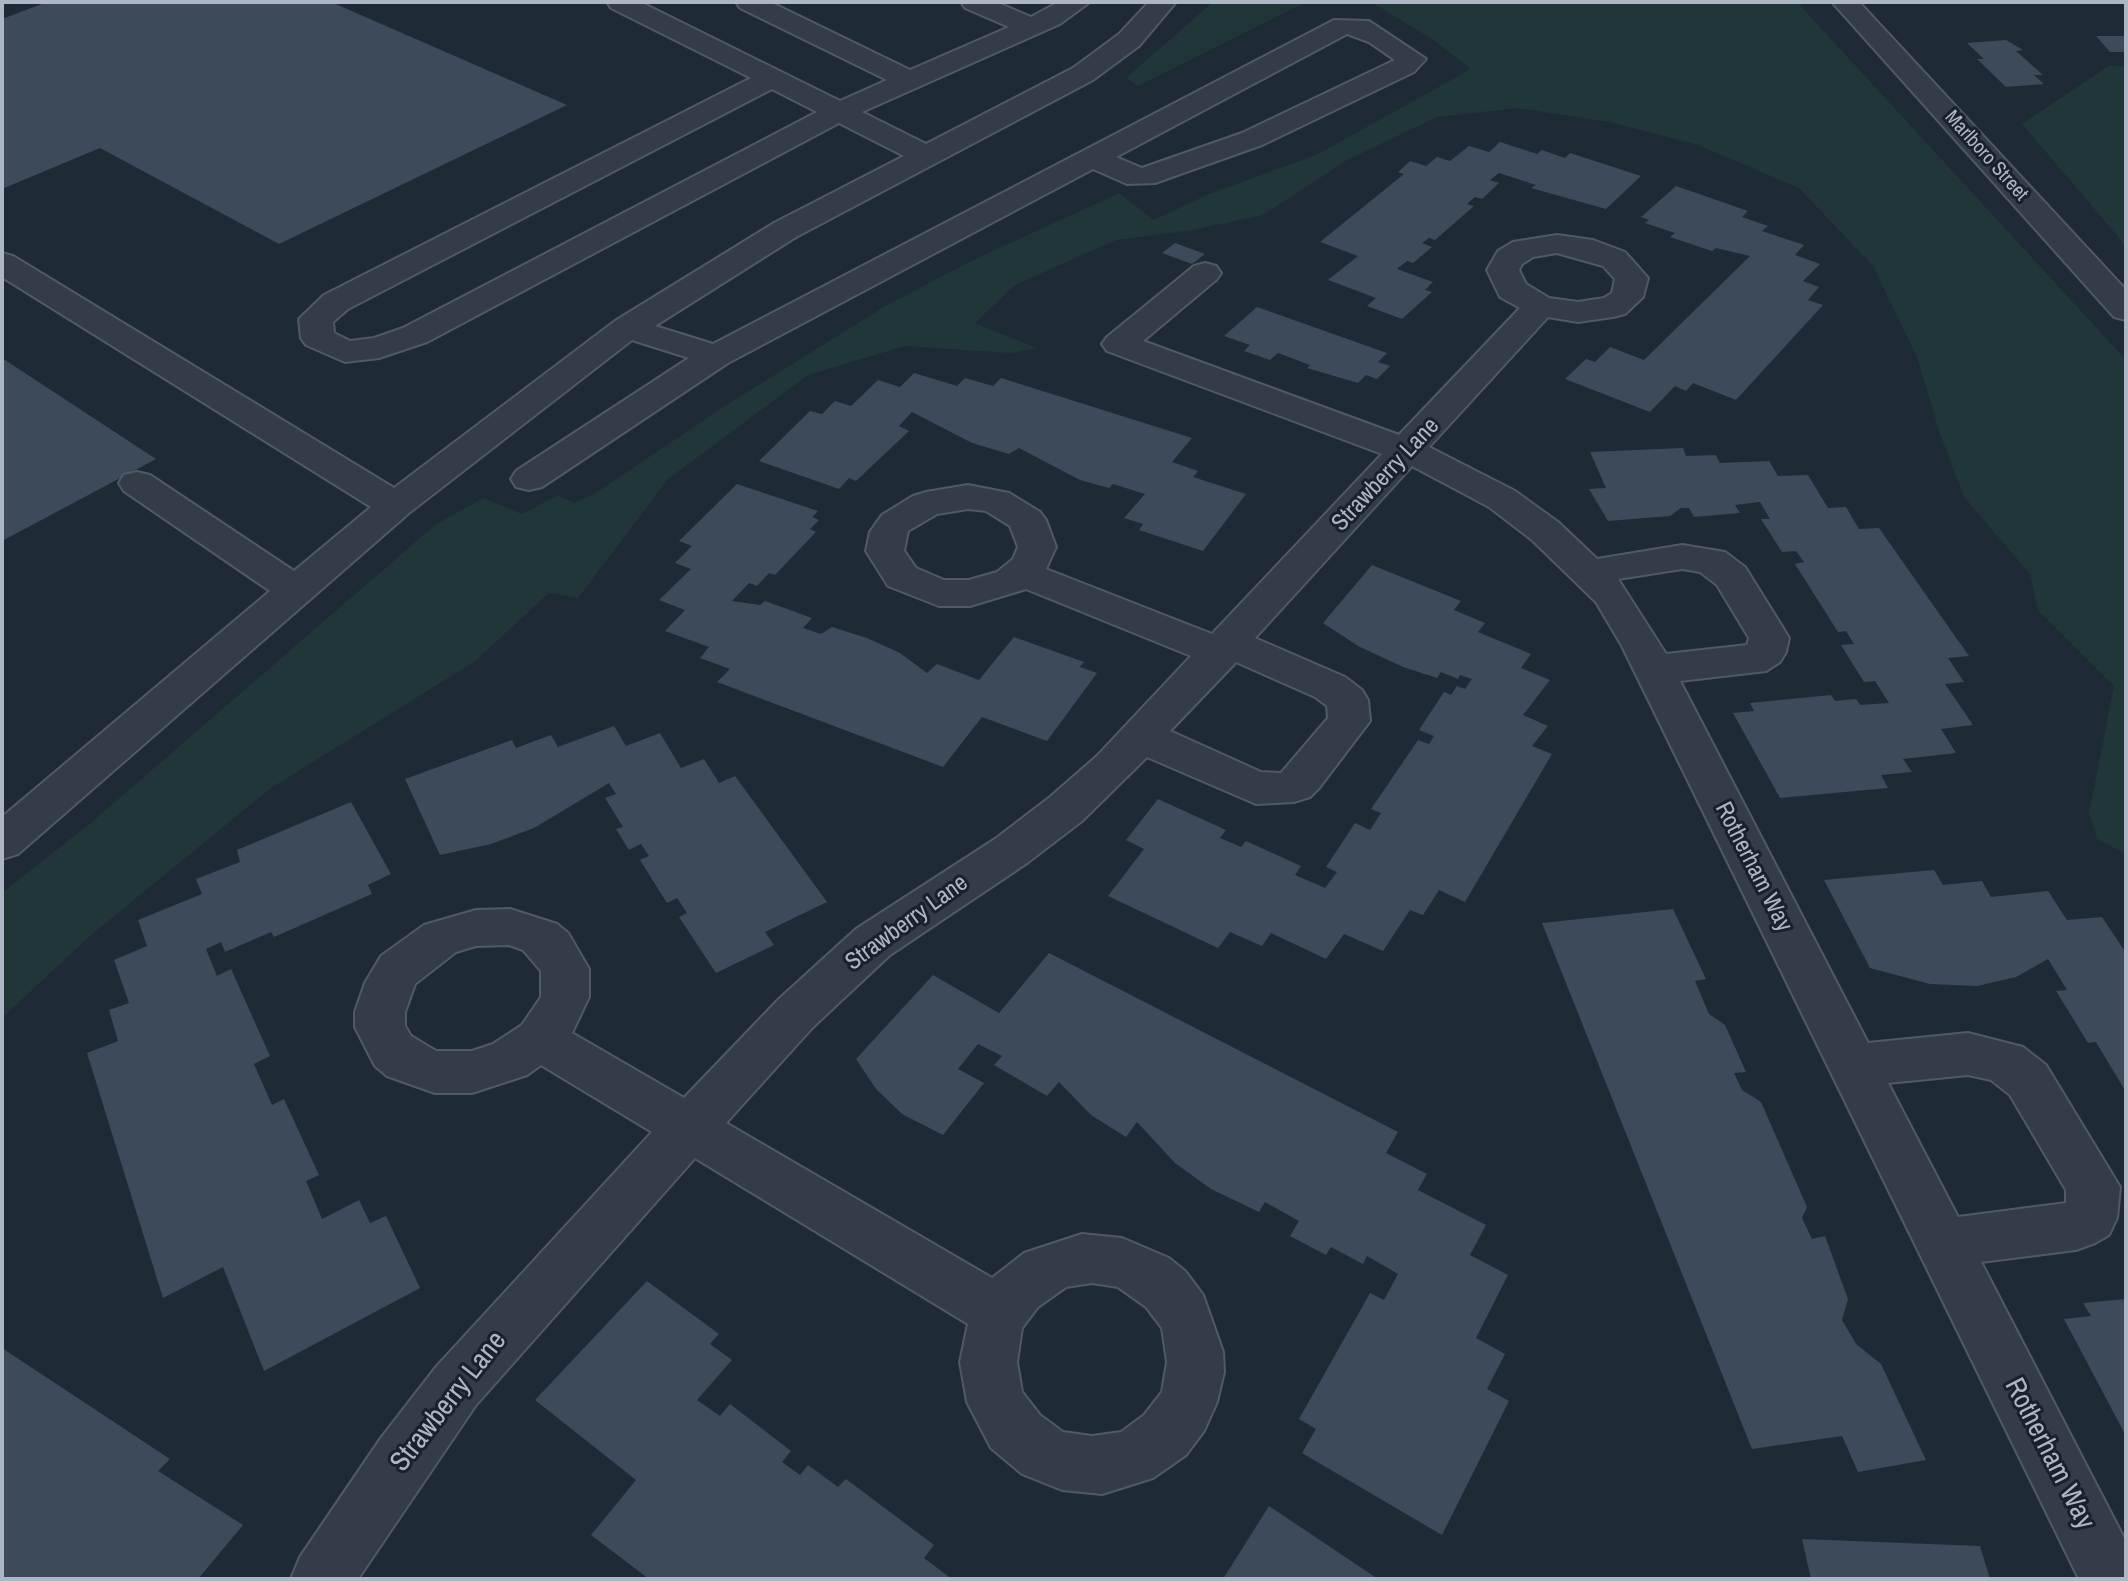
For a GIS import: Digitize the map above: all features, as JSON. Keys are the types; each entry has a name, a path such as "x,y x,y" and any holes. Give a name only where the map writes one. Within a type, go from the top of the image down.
{"street":[{"path":"620,2 927,156"},
{"path":"749,2 910,81"},
{"path":"974,2 1032,27"},
{"path":"773,78 336,302 316,319 318,338 345,352 379,348 415,335 839,112 1032,27 1077,2"},
{"path":"2,842 396,505 512,412 627,328 785,230 1047,94 1110,56 1163,2"},
{"name":"Marlboro Street","path":"1845,2 2126,310"},
{"path":"529,479 716,356 1094,157 1343,26 1360,27 1412,59 1404,66 1252,139 1144,177 1127,175 1094,157"},
{"path":"2,263 244,411 343,476 396,505"},
{"name":"Rotherham Way","path":"1205,273 1119,344 1408,451 1502,499 1545,531 1611,594 1653,669 2112,1579"},
{"name":"Strawberry Lane","path":"322,1579 402,1459 456,1386 796,1013 873,942 1011,851 1066,809 1143,737 1540,306"},
{"path":"627,328 716,356"},
{"path":"137,483 295,590"},
{"path":"1592,573 1626,564 1682,557 1711,561 1728,572 1769,638 1766,652 1751,661 1653,669"},
{"path":"1021,573 1055,590 1330,687 1347,700 1349,721 1304,777 1294,786 1279,789 1256,788 1143,737"},
{"path":"540,1039 688,1130 999,1312"},
{"path":"1853,1065 1968,1054 2005,1062 2028,1080 2093,1187 2090,1218 2076,1226 1942,1243"}],"green space":[{"path":"1213,2 1306,2 1138,86 1126,78"},
{"path":"1371,2 1797,2 2126,360 2126,854 2097,839 2089,813 2114,686 2038,610 2030,574 1964,497 1939,431 1917,357 1873,266 1799,188 1698,145 1610,122 1517,108 1437,117 1347,160 1263,215 1192,230 1116,240 1015,285 975,323 1037,348 1011,353 905,346 808,375 668,479 578,598 549,593 474,662 271,788 91,935 2,1018 2,893 93,821 435,525 483,498 522,514 558,495 574,503 594,494 728,404 887,305 967,263 1119,193 1154,220 1209,194 1316,155 1471,69 1435,41"},
{"path":"2110,65 2126,67 2126,246 2022,124"}],"building":[{"path":"47,2 331,2 567,105 279,244 100,148 2,189 2,19"},
{"path":"2096,36 2126,36 2126,52 2110,52"},
{"path":"2006,40 2023,50 2016,51 2043,75 2034,75 2044,84 2006,87 1977,59 1984,59 1967,43"},
{"path":"1500,142 1537,154 1542,150 1565,158 1570,153 1641,176 1606,209 1531,188 1536,185 1499,173 1490,180 1499,183 1482,199 1475,197 1467,204 1474,206 1435,240 1429,238 1422,243 1432,247 1413,263 1407,261 1397,269 1433,282 1425,290 1432,292 1402,319 1367,306 1376,298 1328,280 1358,256 1320,242 1404,174 1398,172 1410,161 1426,166 1437,157 1450,161 1469,146 1489,152"},
{"path":"1676,186 1748,211 1742,217 1768,226 1762,231 1804,245 1795,255 1820,264 1803,281 1819,287 1808,300 1823,305 1736,400 1693,383 1686,391 1675,386 1650,412 1565,379 1586,359 1595,362 1610,347 1644,360 1750,256 1716,248 1712,251 1670,237 1675,233 1645,223 1649,220 1641,217"},
{"path":"1175,243 1205,254 1192,264 1162,253"},
{"path":"1257,307 1387,353 1378,362 1390,366 1377,379 1366,375 1358,383 1307,368 1310,365 1278,353 1270,360 1244,351 1250,345 1224,336"},
{"path":"2,358 156,459 2,541"},
{"path":"914,373 957,386 965,378 993,386 1001,378 1192,438 1172,462 1198,471 1193,477 1246,494 1203,551 1139,530 1143,524 1124,518 1145,494 1113,484 1109,488 1080,480 1019,448 1009,454 972,443 912,412 899,426 909,431 856,481 849,478 839,489 759,461 810,411 822,414 835,401 851,406 878,380 900,387"},
{"path":"1683,448 1686,456 1716,455 1720,463 1769,461 1778,476 1808,475 1828,508 1846,507 1859,529 1879,528 1969,656 1948,658 1964,682 1945,684 1973,725 1941,729 1956,753 1903,759 1912,772 1881,775 1888,788 1780,798 1733,713 1754,711 1750,703 1831,695 1835,701 1856,699 1860,705 1889,703 1875,681 1864,682 1841,645 1854,644 1846,631 1838,632 1795,564 1804,562 1796,551 1782,552 1761,519 1770,519 1760,502 1735,505 1740,513 1694,517 1689,508 1681,508 1670,516 1608,521 1589,489 1606,488 1590,452"},
{"path":"737,484 818,511 812,517 819,520 810,529 816,532 775,575 769,573 757,586 749,583 732,601 760,605 765,601 812,618 803,628 821,634 832,627 867,638 900,653 927,673 937,664 979,680 1014,637 1084,662 1080,667 1097,673 1047,741 982,717 943,767 717,682 730,669 700,658 709,647 665,631 685,610 659,600 691,569 675,563 692,546 679,541"},
{"path":"1372,565 1461,601 1454,610 1485,623 1478,632 1531,654 1521,668 1550,680 1523,715 1548,726 1532,746 1552,754 1465,902 1439,890 1423,915 1410,910 1383,951 1344,934 1326,959 1271,933 1262,946 1230,932 1218,948 1108,896 1144,849 1126,840 1158,799 1226,830 1220,838 1241,847 1246,841 1301,866 1295,875 1325,888 1337,872 1326,867 1355,823 1370,830 1381,813 1371,809 1418,740 1429,744 1434,736 1419,730 1444,692 1451,695 1457,686 1465,689 1472,679 1460,675 1458,679 1441,672 1437,678 1403,667 1358,646 1323,623"},
{"path":"614,726 626,746 660,733 681,768 704,759 719,783 735,776 827,902 765,932 774,945 716,973 679,917 687,913 677,898 667,903 640,860 649,856 641,844 629,850 616,829 623,827 605,798 616,794 609,783 534,828 491,844 440,855 405,779 512,740 516,748 551,735 558,747"},
{"path":"351,802 391,874 368,885 372,894 274,937 271,932 225,952 221,942 206,949 217,976 231,969 270,1056 254,1064 272,1105 284,1099 319,1175 306,1181 322,1219 359,1200 370,1223 386,1216 420,1288 264,1371 223,1267 163,1298 87,1053 118,1041 109,1010 129,1003 114,960 147,946 138,920 202,894 196,879 240,862 237,850"},
{"path":"1934,870 1943,885 1982,881 1991,897 2048,891 2067,920 2102,917 2126,953 2126,1092 2096,1042 2088,1043 2056,991 2067,990 2048,959 2016,977 1977,986 1930,984 1870,968 1824,880"},
{"path":"1673,909 1706,979 1695,981 1709,1014 1725,1025 1746,1072 1734,1073 1742,1090 1761,1102 1807,1207 1802,1218 1812,1239 1825,1236 1848,1299 1842,1320 1856,1344 1881,1364 1926,1460 1858,1472 1842,1436 1752,1449 1542,923"},
{"path":"1049,953 1398,1132 1386,1153 1427,1174 1418,1190 1486,1225 1470,1255 1508,1275 1476,1338 1505,1354 1487,1389 1509,1401 1442,1535 1302,1453 1316,1429 1299,1419 1370,1293 1384,1300 1398,1274 1367,1256 1363,1264 1331,1247 1326,1255 1290,1236 1299,1221 1265,1202 1259,1212 1211,1189 1175,1163 1137,1122 1126,1137 1091,1115 1059,1082 1047,1096 994,1065 1002,1056 978,1044 958,1069 984,1083 943,1135 902,1114 876,1089 856,1059 933,975 999,1013"},
{"path":"647,1281 719,1334 710,1344 732,1360 697,1400 720,1416 730,1404 791,1451 782,1462 800,1475 808,1465 838,1487 846,1479 934,1545 924,1558 952,1579 649,1579 591,1535 636,1480 535,1400"},
{"path":"2126,1299 2126,1436 2064,1319 2091,1316 2083,1303"},
{"path":"2,1348 170,1459 158,1471 243,1525 198,1579 2,1579"},
{"path":"1269,1506 1378,1579 1223,1579"},
{"path":"1802,1539 1980,1546 1990,1579 1811,1579"}]}
